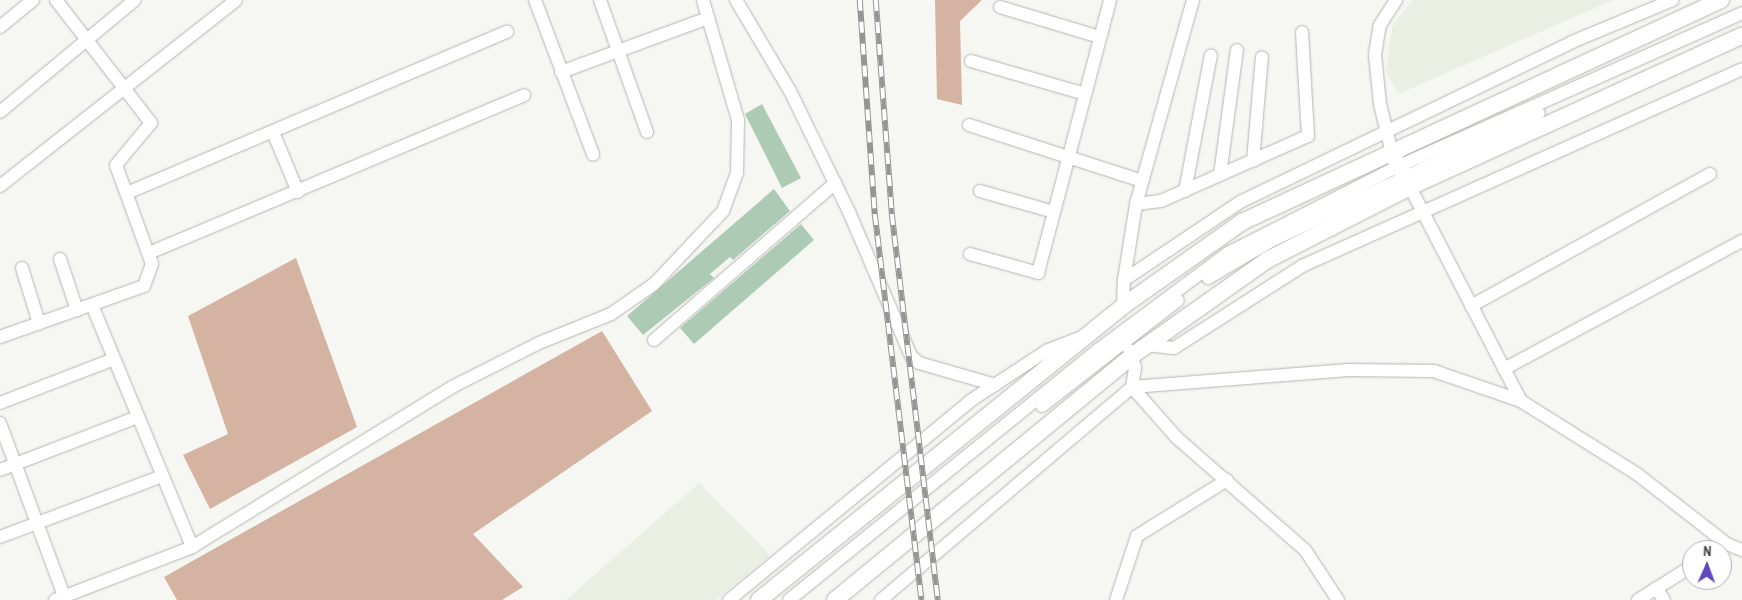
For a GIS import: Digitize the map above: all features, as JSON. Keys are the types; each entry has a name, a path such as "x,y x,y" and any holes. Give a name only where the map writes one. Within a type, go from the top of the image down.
{"main road":[{"path":"835,600 1130,345 1266,260 1401,171 1721,0"},
{"path":"759,600 1123,306 1242,222 1401,171 1742,36"}],"street":[{"path":"0,27 33,0"},
{"path":"0,337 144,286 152,264 116,161 149,130 150,123 56,0"},
{"path":"0,112 135,0"},
{"path":"0,186 236,0"},
{"path":"535,0 592,154"},
{"path":"600,0 647,132"},
{"path":"0,423 38,523 59,598 81,595 192,547 452,387 539,343 611,314 654,284 727,205 737,173 738,120 703,0"},
{"path":"736,0 776,64 835,183 911,356 919,364 995,385"},
{"path":"970,254 1038,273 1110,0"},
{"path":"1123,306 1124,280 1136,204 1193,0"},
{"path":"1396,0 1380,25 1376,55 1385,132 1401,171 1521,401"},
{"path":"1124,280 1240,202 1572,42 1673,0"},
{"path":"1000,7 1100,37"},
{"path":"801,600 1130,345 1243,244 1742,13"},
{"path":"561,72 708,18"},
{"path":"1401,171 1742,22"},
{"path":"127,193 507,32"},
{"path":"1136,204 1161,201 1308,136 1302,32"},
{"path":"1220,175 1237,50"},
{"path":"1185,191 1211,55"},
{"path":"1253,161 1262,57"},
{"path":"972,61 1085,94"},
{"path":"789,600 1130,345 1174,348 1277,280 1422,212 1742,68"},
{"path":"149,253 298,192 524,95"},
{"path":"969,125 1069,155 1142,180"},
{"path":"273,132 298,192"},
{"path":"1471,306 1710,174"},
{"path":"654,340 835,183"},
{"path":"980,191 1054,212"},
{"path":"1504,369 1742,241"},
{"path":"60,259 77,310"},
{"path":"22,268 39,323"},
{"path":"92,305 135,418 192,547"},
{"path":"1107,320 1130,345 1132,387 1178,438 1305,550 1338,600"},
{"path":"729,600 970,401 1048,350 1087,335"},
{"path":"0,403 114,359"},
{"path":"881,600 1132,387 1412,368 1434,371 1521,401 1637,474 1714,540"},
{"path":"0,470 135,418"},
{"path":"0,537 160,477"},
{"path":"1116,600 1137,536 1227,480"},
{"path":"1638,600 1682,572"},
{"path":"1656,588 1664,600"}],"shaded area":[{"path":"935,0 982,0 960,21 962,105 937,99"},
{"path":"1413,0 1613,0 1398,94 1386,71 1393,24"},
{"path":"296,258 357,427 210,509 183,455 228,434 188,316"},
{"path":"602,331 652,411 473,534 523,587 502,600 177,600 164,577"},
{"path":"699,483 770,555 716,600 566,600"}],"building":[{"path":"762,104 801,178 782,188 745,114"},
{"path":"774,189 790,211 733,260 730,257 710,274 714,278 643,335 627,316"},
{"path":"801,224 814,240 694,344 680,328"}],"railway":[{"path":"860,0 875,214 922,600"},
{"path":"876,0 892,214 938,600"}]}
